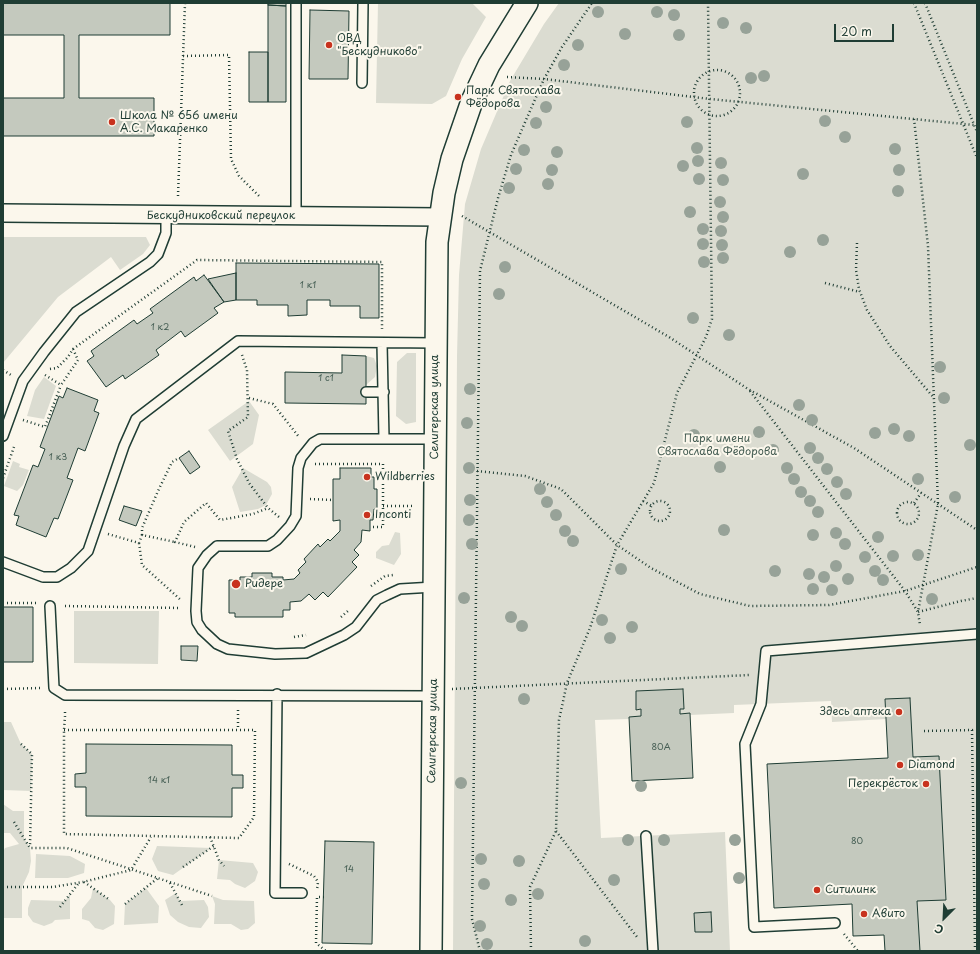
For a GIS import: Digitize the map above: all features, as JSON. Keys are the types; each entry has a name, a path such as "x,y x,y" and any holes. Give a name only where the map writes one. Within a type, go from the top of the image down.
{"street":[{"name":"Селигерская улица","path":"431,951 442,692 434,587 437,242 450,216 452,159 472,101 489,65 527,3"},
{"name":"Бескудниковский переулок","path":"3,213 166,216 450,216"}],"lane":[{"path":"296,3 296,216"},
{"path":"362,83 363,3"},
{"path":"3,436 23,381 76,312 150,262 158,254 166,233 166,216"},
{"path":"3,562 43,576 57,577 72,568 88,551 124,446 136,419 238,341 435,343"},
{"path":"382,343 384,439"},
{"path":"366,392 384,392"},
{"path":"434,587 400,589 377,600 356,626 344,635 306,652 276,654 234,650 217,644 202,630 197,622 196,611 198,568 207,554 216,546 268,546 277,540 290,526 296,516 298,468 307,449 313,443 320,439 435,439"},
{"path":"50,606 54,688 64,695 442,692"},
{"path":"835,923 754,926 745,744 761,704 766,651 977,634"},
{"path":"277,694 276,893 302,893"},
{"path":"646,836 653,951"}],"path":[{"path":"178,199 185,3"},
{"path":"480,951 472,919 480,271 489,232 511,155 544,79 562,47 592,3"},
{"path":"530,951 530,887 556,831 559,720 567,682 590,628 617,546 654,482 677,393 706,337 712,319 708,3"},
{"path":"914,3 977,158"},
{"path":"925,3 977,132"},
{"path":"183,56 229,55 231,159 239,176 262,199"},
{"path":"717,70 732,76 740,89 738,102 732,111 724,115 710,115 701,111 696,105 693,97 697,81 702,75 710,71 717,70"},
{"path":"508,77 544,79 738,102 974,125"},
{"path":"914,119 928,246 938,504 918,612 919,618"},
{"path":"450,216 489,232 696,354 748,389 854,448 977,530"},
{"path":"857,243 856,270 860,293 867,310 890,346 934,398"},
{"path":"45,370 57,368 68,357 73,348 198,260 382,262 382,331 375,331"},
{"path":"825,283 860,293"},
{"path":"238,341 247,370 249,398 248,417 228,431 237,458 248,482 268,508 290,526"},
{"path":"22,420 45,427 61,385 78,360 73,348"},
{"path":"23,381 33,386 49,365"},
{"path":"43,373 61,385"},
{"path":"748,389 905,591 918,612"},
{"path":"249,398 273,404 307,449"},
{"path":"20,427 25,413"},
{"path":"3,478 15,442"},
{"path":"179,458 172,462 158,491 142,528 142,535 139,543 142,564 184,603"},
{"path":"311,467 313,464 383,464 382,527 370,527"},
{"path":"477,471 525,476 561,489 617,546 651,568 700,594 750,606 829,605 905,591 977,567"},
{"path":"309,492 309,499 333,500"},
{"path":"914,503 921,493"},
{"path":"643,500 652,506"},
{"path":"657,501 662,501 667,503 670,513 663,520 658,520 651,513 652,506 657,501"},
{"path":"175,542 184,522 206,503 220,520 253,514 268,508"},
{"path":"903,503 914,503 919,514 917,520 913,523 902,523 896,513 898,507 903,503"},
{"path":"382,506 415,506"},
{"path":"96,530 139,543"},
{"path":"142,535 200,548 207,554"},
{"path":"370,587 385,576 400,574"},
{"path":"918,612 977,598"},
{"path":"3,603 48,603 50,606 182,608"},
{"path":"338,620 353,606"},
{"path":"288,638 310,634"},
{"path":"442,692 474,687 567,682 764,675"},
{"path":"3,689 54,688"},
{"path":"64,695 64,730 64,834 239,838 254,817 255,730 64,730"},
{"path":"238,717 238,730"},
{"path":"924,730 972,730 975,951"},
{"path":"21,744 32,754 30,848"},
{"path":"14,822 30,848"},
{"path":"556,831 638,938"},
{"path":"3,887 52,887 84,882 131,870 151,836"},
{"path":"210,837 219,860 224,866"},
{"path":"183,867 214,846"},
{"path":"30,848 68,848 212,896"},
{"path":"126,904 158,878"},
{"path":"84,882 110,900"},
{"path":"170,882 183,907"},
{"path":"60,907 78,883"},
{"path":"324,897 317,897 316,942 326,951"}],"green space":[{"path":"378,3 472,3 486,17 462,59 446,96 432,104 376,103"},
{"name":"Парк имени Святослава Фёдорова","path":"559,3 977,3 977,951 885,951 884,935 853,936 852,904 774,908 767,764 888,758 886,719 832,722 831,701 734,705 734,713 690,715 693,778 632,781 629,719 595,720 601,838 725,832 730,951 453,951 457,356 459,275 465,204 481,149 510,81 544,24"},
{"path":"3,237 146,237 150,245 143,254 120,270 111,257 58,297 3,363"},
{"path":"407,353 416,353 416,422 406,424 396,416 397,362"},
{"path":"366,356 374,358 377,366 375,377 366,385"},
{"path":"44,377 56,386 44,419 27,416 35,390"},
{"path":"249,401 259,415 253,444 230,461 208,430"},
{"path":"13,461 20,464 19,467 29,470 23,485 17,491 4,486"},
{"path":"243,468 267,482 271,487 272,494 266,505 258,509 240,512 232,487"},
{"path":"395,532 400,533 401,554 394,565 376,558 376,552 382,546 389,545"},
{"path":"74,611 159,611 158,664 74,663"},
{"path":"3,722 11,722 21,744 32,754 31,791 3,790"},
{"path":"3,804 13,811 24,811 24,838 30,848 31,861 29,872 22,887 22,918 3,918 3,852 5,848 19,844 10,833 3,833"},
{"path":"157,846 211,848 173,875 158,871 152,859"},
{"path":"36,854 70,856 85,864 84,873 68,878 35,878"},
{"path":"219,860 253,863 258,872 255,881 245,888 230,880 217,879"},
{"path":"93,888 110,900 115,906 114,924 103,930 95,928 89,921 82,919 82,909 91,898"},
{"path":"146,888 159,906 158,923 124,925 125,904"},
{"path":"176,893 180,901 204,900 208,907 209,917 201,928 189,927 178,922 170,915 165,900"},
{"path":"70,894 70,919 55,920 44,926 33,922 28,915 28,908 31,900 65,901"},
{"path":"212,896 223,900 254,901 255,923 248,929 241,930 231,924 214,924 215,904"}],"building":[{"path":"3,3 170,3 170,35 79,35 79,98 154,98 154,136 3,136 3,98 64,98 64,35 3,35"},
{"path":"268,3 286,3 286,6 268,5"},
{"path":"268,5 286,6 286,102 268,102"},
{"name":"ОВД \"Бескудниково\"","path":"310,10 349,11 348,79 309,79"},
{"path":"249,52 268,52 268,102 249,102"},
{"path":"236,263 379,264 379,318 360,318 360,306 330,306 330,300 307,300 307,315 288,316 288,305 257,305 257,300 236,300"},
{"path":"236,273 236,300 224,302 208,279"},
{"path":"204,275 224,302 214,308 218,313 185,337 181,331 156,350 159,355 125,379 123,375 106,387 87,361 94,356 91,351 134,320 137,324 153,313 150,309 194,277 196,281"},
{"path":"342,355 366,356 366,404 285,403 285,372 342,373"},
{"path":"67,388 98,400 94,411 99,413 85,451 78,448 67,478 73,480 58,519 54,518 46,537 16,525 19,516 14,515 33,465 38,467 45,449 40,447 59,396 63,398"},
{"path":"189,451 200,467 190,474 179,458"},
{"path":"340,468 371,468 371,477 374,477 374,489 377,489 377,510 374,509 373,520 370,520 370,531 362,530 361,542 354,550 359,555 352,562 357,567 328,597 323,592 315,600 309,594 301,601 290,602 290,610 283,610 283,617 235,617 235,613 229,613 229,580 240,580 240,577 252,577 252,573 272,573 272,577 283,577 283,580 294,579 300,573 298,570 306,562 304,559 318,544 320,547 328,539 330,541 340,531 340,520 333,521 333,479 340,479"},
{"path":"124,506 142,511 136,526 119,520"},
{"path":"3,607 33,607 33,662 3,662"},
{"path":"181,646 198,646 197,661 181,660"},
{"path":"683,689 684,709 680,709 680,714 690,713 693,778 632,781 629,717 641,716 641,709 636,710 636,691"},
{"path":"910,698 913,757 939,756 946,900 917,901 920,951 885,951 884,935 853,936 852,904 774,908 767,764 888,758 885,699"},
{"path":"86,744 232,745 232,775 243,775 243,788 232,788 232,817 86,816 86,787 75,787 75,774 86,773"},
{"path":"325,841 374,842 372,944 322,943"},
{"path":"711,912 712,932 695,932 694,913"}],"place":[{"name":"ОВД \"Бескудниково\"","path":"329,45"},
{"name":"Парк Святослава Фёдорова","path":"458,97"},
{"name":"Школа № 656 имени А.С. Макаренко","path":"112,122"},
{"name":"Wildberries","path":"367,477"},
{"name":"Inconti","path":"367,515"},
{"name":"Ридере","path":"236,584"},
{"name":"Здесь аптека","path":"899,712"},
{"name":"Diamond","path":"900,765"},
{"name":"Перекрёсток","path":"926,784"},
{"name":"Ситилинк","path":"817,890"},
{"name":"Авито","path":"864,914"}]}
